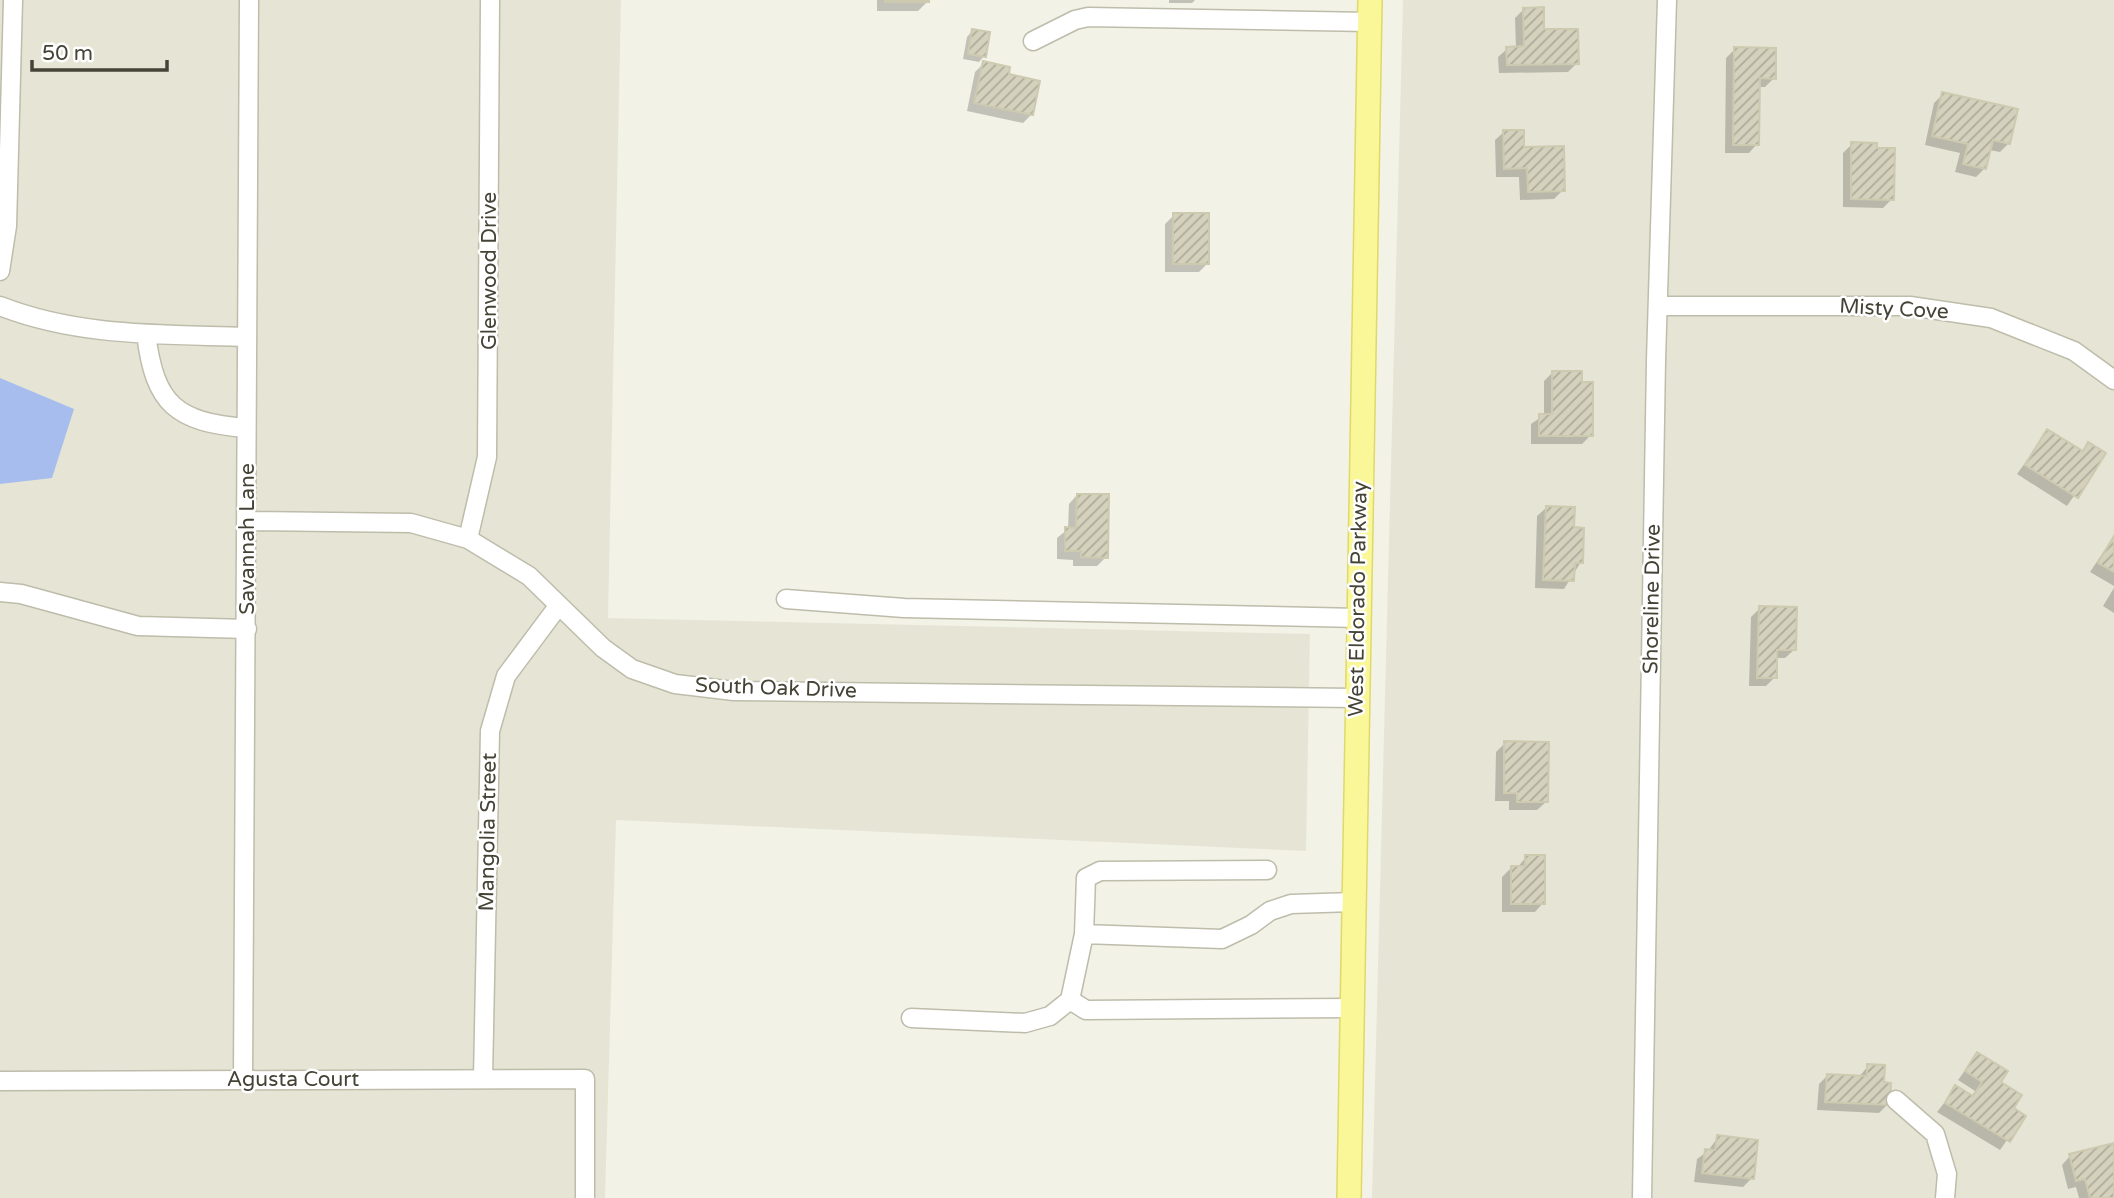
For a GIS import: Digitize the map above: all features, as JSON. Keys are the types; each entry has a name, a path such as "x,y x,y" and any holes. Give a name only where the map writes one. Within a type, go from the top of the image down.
{"main road":[{"name":"West Eldorado Parkway","path":"1349,1198 1370,11"}],"street":[{"path":"0,271 7,226 13,0"},
{"name":"Savannah Lane","path":"243,1079 249,0"},
{"name":"Glenwood Drive","path":"468,539 487,457 490,0"},
{"name":"Shoreline Drive","path":"1642,1198 1658,306 1667,0"},
{"path":"1033,41 1075,20 1088,18 1370,11"},
{"path":"0,306 29,318 99,332 246,337"},
{"name":"Misty Cove","path":"1658,306 1910,306 1991,318 2074,351 2114,380"},
{"path":"146,334 149,361 162,393 186,417 209,425 246,428"},
{"name":"South Oak Drive","path":"247,521 411,523 468,539 529,576 603,648 632,669 675,684 710,688 1356,698"},
{"path":"0,592 21,594 138,626 247,629"},
{"path":"786,599 918,609 1358,618"},
{"name":"Mangolia Street","path":"483,1079 490,731 506,676 559,605"},
{"path":"911,1018 1025,1023 1050,1016 1070,1000 1084,934 1086,878 1100,872 1267,870"},
{"path":"1084,934 1222,939 1251,925 1270,911 1291,904 1353,902"},
{"path":"1070,1000 1086,1010 1351,1007"},
{"name":"Agusta Court","path":"0,1081 585,1079 585,1198"},
{"path":"1896,1100 1935,1134 1947,1174 1945,1198"}],"shaded area":[{"path":"0,0 621,0 608,618 1310,634 1306,851 616,820 605,1198 0,1198"},
{"path":"1403,0 2114,0 2114,1198 1372,1198"}],"water":[{"path":"0,378 74,409 52,478 0,484"}],"building":[{"path":"929,0 929,2 885,2"},
{"path":"1544,7 1544,29 1578,29 1579,64 1507,65 1506,47 1524,46 1523,8"},
{"path":"972,29 990,32 986,57 968,54"},
{"path":"1734,47 1776,48 1776,79 1760,78 1759,145 1733,145"},
{"path":"983,61 1010,67 1009,74 1040,81 1033,115 974,103"},
{"path":"1942,92 2018,109 2010,144 1993,140 1986,169 1963,164 1968,144 1932,136"},
{"path":"1503,130 1524,130 1524,147 1564,146 1565,191 1528,192 1527,168 1504,169"},
{"path":"1851,142 1877,143 1877,148 1895,148 1894,200 1851,199"},
{"path":"1173,213 1209,213 1209,264 1173,264"},
{"path":"1552,371 1582,371 1582,382 1593,382 1593,436 1539,436 1539,414 1552,414"},
{"path":"2047,429 2083,451 2088,442 2106,453 2078,498 2025,465"},
{"path":"1077,494 1109,494 1108,558 1081,557 1081,551 1065,551 1065,527 1076,528"},
{"path":"1546,506 1575,507 1574,527 1584,528 1583,563 1575,563 1574,581 1543,580"},
{"path":"2114,536 2114,572 2098,563"},
{"path":"1759,606 1797,607 1796,650 1777,650 1777,678 1757,678"},
{"path":"1504,741 1549,742 1548,802 1517,802 1517,793 1504,793"},
{"path":"1525,855 1545,855 1545,904 1511,904 1511,866 1525,866"},
{"path":"1977,1052 2008,1071 2001,1082 2022,1095 2014,1108 2026,1116 2010,1142 1945,1103 1955,1085 1973,1096 1982,1082 1965,1071"},
{"path":"1867,1064 1885,1065 1884,1082 1891,1083 1890,1105 1825,1102 1827,1074 1867,1076"},
{"path":"1717,1135 1758,1140 1754,1179 1702,1173 1705,1149 1715,1150"},
{"path":"2114,1143 2114,1198 2090,1198 2085,1179 2076,1181 2069,1154"}]}
